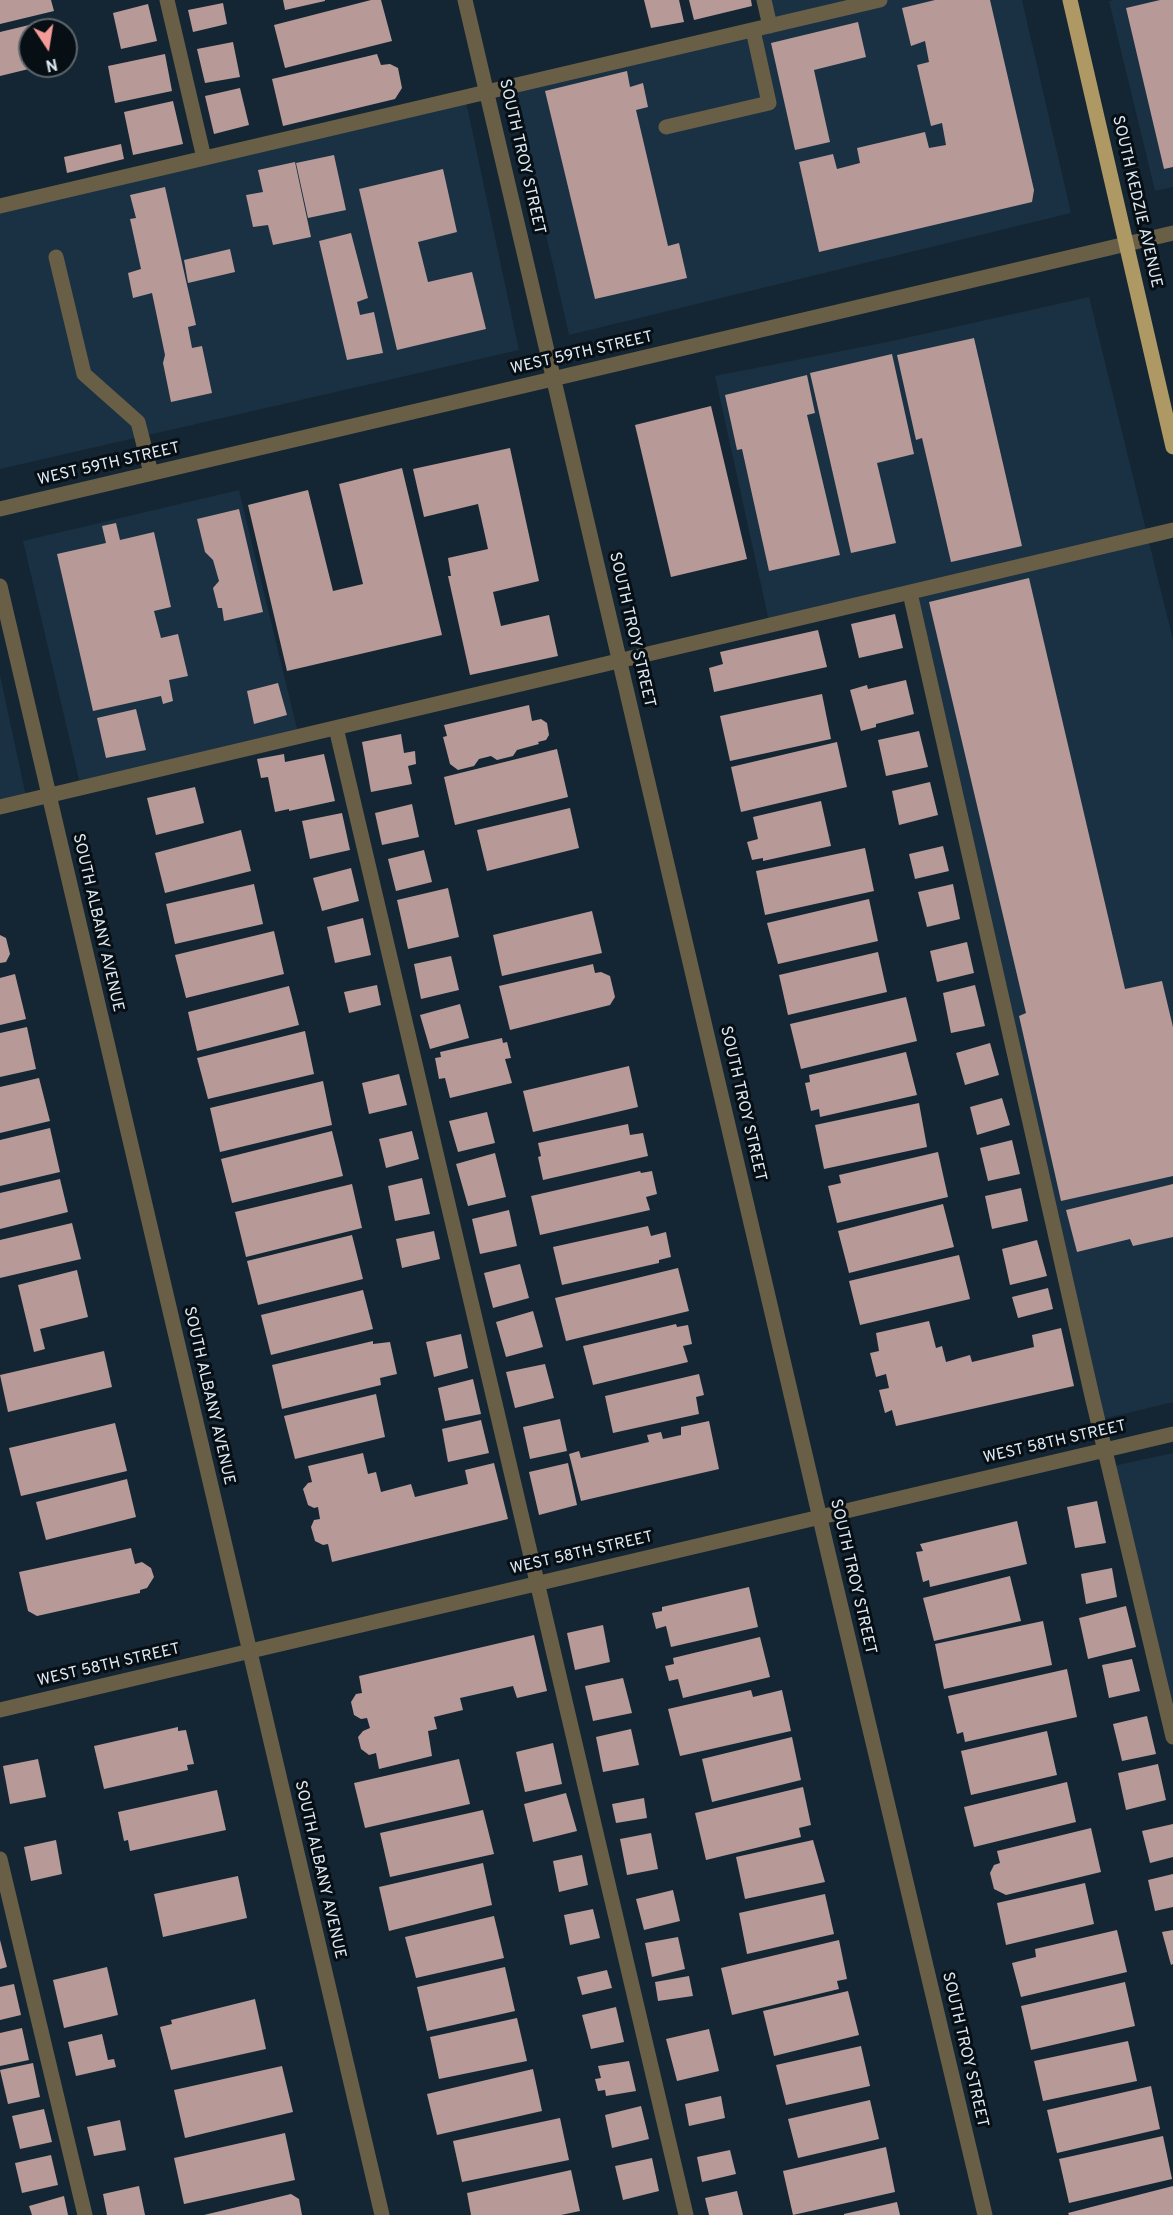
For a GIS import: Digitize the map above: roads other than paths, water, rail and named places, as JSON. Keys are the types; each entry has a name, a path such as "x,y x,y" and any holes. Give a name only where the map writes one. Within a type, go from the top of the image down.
{"main road":[{"name":"SOUTH KEDZIE AVENUE","path":"1070,0 1173,447"}],"street":[{"path":"167,0 204,158"},
{"name":"SOUTH TROY STREET","path":"465,0 819,1517 985,2215"},
{"path":"764,0 770,26"},
{"path":"0,206 880,0"},
{"path":"666,127 769,103 753,30"},
{"name":"WEST 59TH STREET","path":"0,509 1173,233"},
{"path":"56,258 84,374 138,422 151,473"},
{"path":"0,807 1173,530"},
{"name":"SOUTH ALBANY AVENUE","path":"0,586 7,647 49,796 382,2215"},
{"path":"910,593 1105,1450 1173,1737"},
{"path":"336,728 686,2215"},
{"name":"WEST 58TH STREET","path":"0,1710 1173,1434"},
{"path":"0,1859 85,2215"}]}
